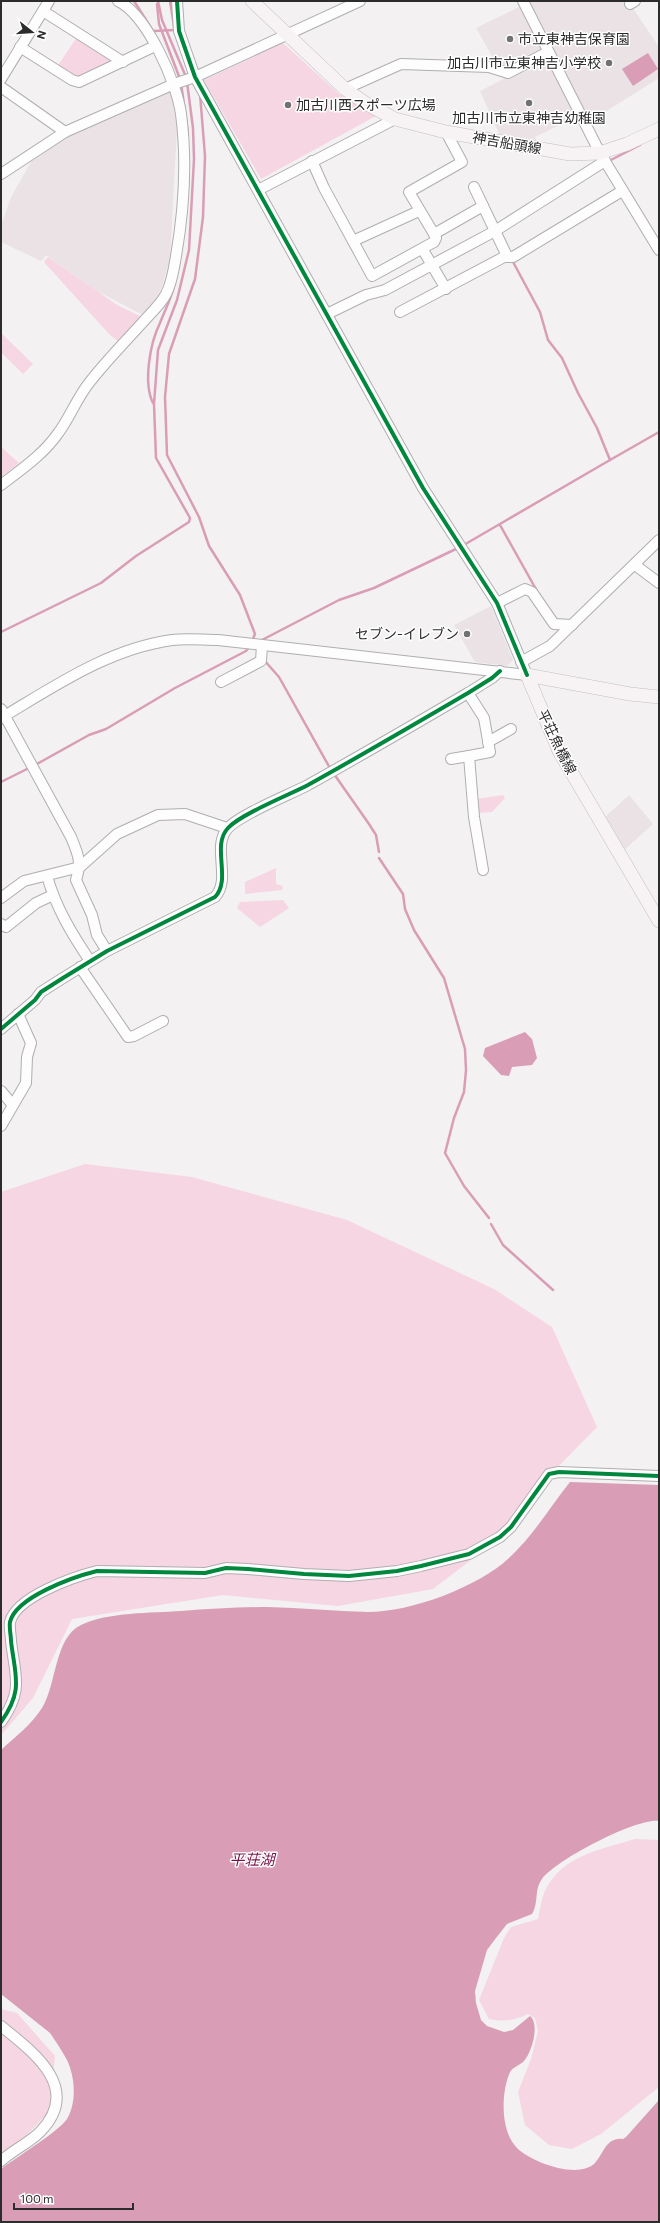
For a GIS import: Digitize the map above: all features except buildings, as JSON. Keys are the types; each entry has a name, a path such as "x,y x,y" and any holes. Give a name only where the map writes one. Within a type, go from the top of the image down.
{"main road":[{"name":"神吉船頭線","path":"252,1 345,89 367,104 394,119 446,132 559,153 602,157 659,129"},
{"path":"527,675 630,694 659,696"},
{"name":"平荘魚橋線","path":"527,675 559,751 659,921"}],"street":[{"path":"1,79 49,1"},
{"path":"1,485 41,454 59,433 88,384 166,294 173,272 179,237 183,194 184,151 181,113 174,84 169,77 167,66 139,17 128,3 118,1"},
{"path":"177,1 179,31 196,77 423,488 498,603 527,675"},
{"path":"1,174 65,132 174,84 196,77 360,1"},
{"path":"523,1 602,157 659,250"},
{"path":"43,11 123,62"},
{"path":"20,47 72,80 79,82 155,46"},
{"path":"345,89 401,64 489,67 508,73 548,52"},
{"path":"1,87 65,132"},
{"path":"258,190 394,119"},
{"path":"312,161 324,188 372,276 423,250 434,242 436,238 409,192 462,162 446,132"},
{"path":"327,314 366,295 385,290 495,231 602,157"},
{"path":"474,187 495,231 510,256"},
{"path":"400,312 510,256 622,191"},
{"path":"434,234 483,206"},
{"path":"353,241 419,210"},
{"path":"423,250 446,288"},
{"path":"521,662 550,646 659,540"},
{"path":"634,565 659,583"},
{"path":"498,603 525,589 532,592 554,624 572,626"},
{"path":"107,951 97,935 92,915 76,880 80,867 78,854 71,837 2,714 74,673 132,649 173,640 218,640 246,643 260,649 500,671 527,675"},
{"path":"221,682 261,661 260,649"},
{"path":"1,1029 42,992 80,967 107,951 215,897 221,886 222,841 227,828 240,819 332,771 468,693 492,678 500,671"},
{"path":"451,759 490,752 484,718 468,693"},
{"path":"488,742 511,729"},
{"path":"469,756 478,865"},
{"path":"1,898 24,881 80,867 117,834 158,815 185,814 227,828"},
{"path":"47,876 52,895 68,928 90,961"},
{"path":"1,924 6,927 14,923 36,904 52,895"},
{"path":"80,967 128,1038 163,1021"},
{"path":"1,1126 12,1104 26,1083 27,1058 31,1043 18,1014"},
{"path":"1,1091 12,1104"},
{"path":"1,1722 9,1710 16,1689 10,1623 14,1612 25,1602 83,1574 97,1571 205,1573 226,1568 348,1576 397,1571 469,1554 500,1537 511,1527 549,1474 559,1472 659,1476"},
{"path":"1,2026 44,2064 57,2088 56,2104 51,2118 41,2131 1,2161"}],"shaded area":[{"name":"加古川市立東神吉小学校","path":"527,1 628,1 659,47 659,78 589,122"},
{"name":"市立東神吉保育園","path":"521,6 543,50 511,69 497,65 476,28"},
{"path":"77,37 113,60 114,63 79,79 57,67"},
{"name":"加古川西スポーツ広場","path":"283,43 339,94 376,116 261,179 204,80"},
{"name":"加古川市立東神吉幼稚園","path":"547,57 578,116 535,137 539,145 501,138 480,91"},
{"path":"171,90 177,129 170,259 161,289 154,302 143,315 97,291 46,255 41,261 1,242 1,226 11,197 31,162 70,135"},
{"path":"48,257 117,305 142,317 119,342 109,334 44,262"},
{"path":"1,333 33,364 23,374 1,352"},
{"path":"1,447 19,463 1,477"},
{"path":"491,606 513,660 507,666 475,662 454,625"},
{"path":"503,795 505,798 492,812 477,813 476,799"},
{"path":"629,795 653,824 623,851 603,819"},
{"path":"276,868 276,884 283,886 282,890 245,894 245,882"},
{"path":"283,900 289,908 260,927 237,908 240,902"},
{"path":"85,1164 192,1177 347,1220 494,1289 552,1327 597,1427 551,1474 509,1531 433,1589 338,1606 223,1595 72,1619 33,1698 1,1735 1,1192"},
{"path":"635,1839 659,1840 659,2087 601,2134 572,2149 549,2145 525,2125 518,2092 531,2059 538,2031 535,2018 528,2014 509,2020 489,2019 479,2000 504,1938 511,1927 538,1919 545,1891 552,1879 561,1869 583,1856"},
{"path":"1,2009 17,2013 55,2056 49,2112 1,2162"}],"water":[{"path":"648,53 658,69 633,86 622,69"},
{"path":"525,1032 532,1039 537,1058 532,1065 512,1067 509,1076 501,1075 483,1056 485,1048"},
{"name":"平荘湖","path":"570,1482 659,1485 659,1821 633,1826 616,1833 579,1852 550,1871 542,1879 538,1887 532,1914 507,1924 487,1950 475,1991 476,2003 481,2020 487,2026 504,2032 513,2030 530,2016 533,2020 535,2031 532,2045 524,2061 510,2072 505,2090 504,2111 507,2132 511,2141 517,2148 533,2159 555,2167 567,2169 578,2170 587,2168 595,2163 609,2143 613,2140 623,2139 626,2137 659,2100 659,2222 1,2222 1,2169 55,2131 67,2119 74,2097 70,2067 65,2056 50,2033 1,1994 1,1750 28,1725 42,1708 51,1687 61,1651 72,1631 81,1625 92,1621 117,1615 224,1608 268,1607 368,1612 404,1608 423,1603 462,1588 496,1569 518,1549 534,1531"}],"waterway":[{"path":"134,1 153,31 175,30"},
{"path":"158,1 162,20 186,77"},
{"path":"170,1 174,26"},
{"path":"157,4 159,24 180,79"},
{"path":"1,632 101,583 136,556 189,522 190,518 156,458 154,404 158,350 177,300 189,250 194,159 193,128 187,82"},
{"path":"181,83 188,134"},
{"path":"200,94 205,156 203,217 195,279 169,354 165,397 167,455 199,517 209,546 240,595 255,634 252,641"},
{"path":"609,161 640,145"},
{"path":"512,260 540,312 548,340 562,358 578,393 597,428 610,460 659,432"},
{"path":"153,403 148,385 149,363 156,331 170,300 174,286"},
{"path":"462,546 610,460"},
{"path":"500,525 537,591"},
{"path":"260,641 339,600 374,588 458,548"},
{"path":"35,765 89,735 106,729 175,688 246,651 249,647"},
{"path":"264,660 279,677 331,770"},
{"path":"1,782 31,767"},
{"path":"334,774 376,835 379,852"},
{"path":"379,858 403,894 405,909 414,930 444,978 465,1049 466,1070 464,1092 454,1118 445,1153 464,1186 489,1218"},
{"path":"491,1224 503,1245 553,1290"}],"cycle path":[{"path":"177,1 179,31 195,77 423,488 497,603 527,675"},
{"path":"1,1029 35,1000 41,992 63,978 107,951 215,897 220,890 222,881 221,844 223,835 234,823 254,811 308,785 468,693 492,678 500,671"},
{"path":"1,1722 13,1701 15,1692 16,1674 10,1627 10,1622 14,1613 34,1596 74,1578 97,1571 205,1573 226,1568 349,1576 397,1571 469,1554 500,1537 511,1527 549,1474 559,1472 659,1476"}],"place":[{"name":"市立東神吉保育園","path":"510,39"},
{"name":"加古川市立東神吉小学校","path":"609,63"},
{"name":"加古川市立東神吉幼稚園","path":"529,103"},
{"name":"加古川西スポーツ広場","path":"288,105"},
{"name":"セブン-イレブン","path":"467,634"}]}
